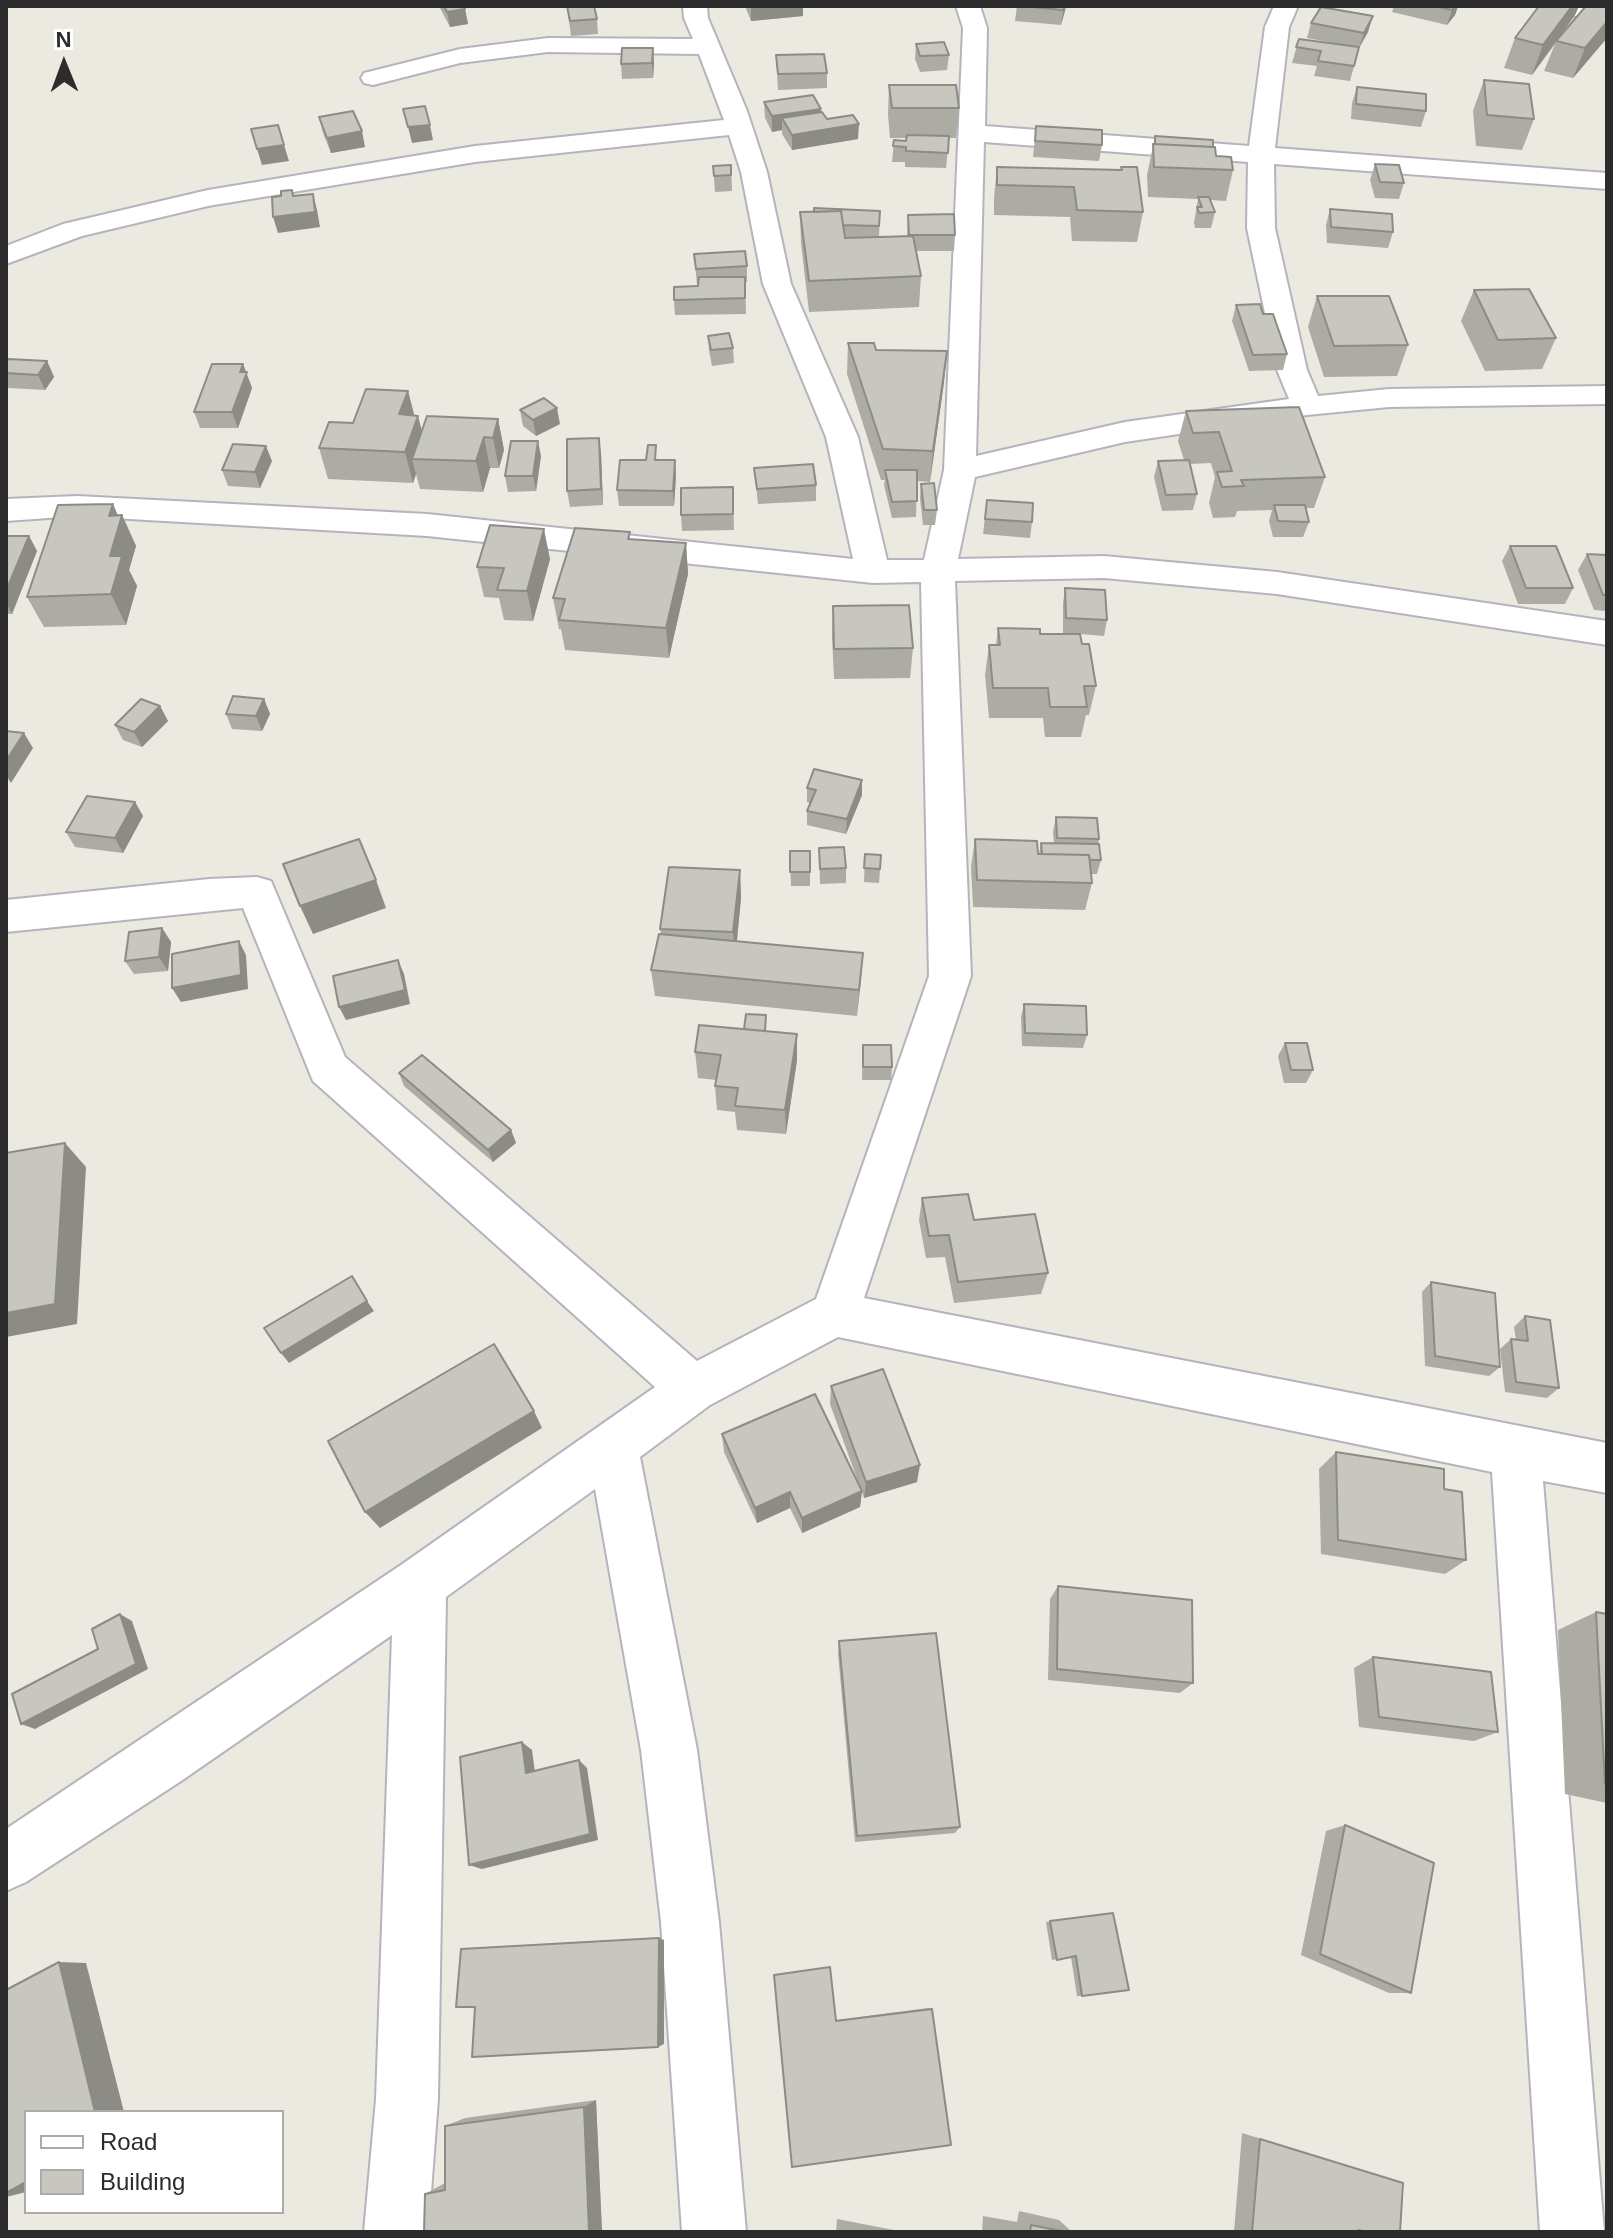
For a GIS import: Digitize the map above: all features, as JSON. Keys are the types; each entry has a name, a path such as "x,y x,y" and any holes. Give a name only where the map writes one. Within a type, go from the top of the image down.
{"street":[{"path":"695,6 696,18 754,172 777,284 842,437 873,572"},
{"path":"835,1314 950,976 938,572 960,470 975,28 968,6"},
{"path":"1286,6 1277,27 1261,153 1261,228 1286,345 1307,406"},
{"path":"1568,6 1607,19"},
{"path":"373,78 460,56 548,45 708,47"},
{"path":"6,256 73,230 208,198 475,154 739,126"},
{"path":"971,133 1607,181"},
{"path":"960,470 1125,432 1307,406 1389,398 1607,395"},
{"path":"6,510 77,506 427,525 873,572 1104,567 1277,583 1607,633"},
{"path":"6,916 209,894 257,892 328,1068 693,1389"},
{"path":"6,1862 161,1761 420,1584 693,1389 835,1314 1607,1468"},
{"path":"613,1447 673,1782 690,1922 714,2232"},
{"path":"1516,1452 1572,2232"},
{"path":"396,2232 407,2099 420,1584"}],"building":[{"path":"444,6 464,6 465,9 447,12"},
{"path":"567,6 594,6 597,19 570,21"},
{"path":"1022,6 1064,6 1063,10"},
{"path":"1539,6 1572,6 1543,45 1515,38"},
{"path":"1586,6 1607,6 1607,22 1585,48 1556,41"},
{"path":"1321,7 1373,16 1364,33 1311,23"},
{"path":"1299,39 1359,47 1354,66 1318,61 1321,51 1296,47"},
{"path":"944,42 949,55 920,56 916,44"},
{"path":"622,48 653,48 652,63 621,64"},
{"path":"824,54 827,73 778,74 776,55"},
{"path":"1484,80 1529,84 1534,119 1487,115"},
{"path":"889,85 956,85 959,108 892,108"},
{"path":"1357,87 1426,94 1426,111 1356,104"},
{"path":"813,95 821,109 772,116 764,102"},
{"path":"425,106 430,125 408,127 403,109"},
{"path":"353,111 362,131 327,138 319,117"},
{"path":"822,112 827,119 853,115 859,124 792,135 782,118"},
{"path":"278,125 284,145 257,149 251,129"},
{"path":"1036,126 1102,130 1102,145 1035,141"},
{"path":"907,135 949,136 948,153 906,151 906,147 893,146 894,140 906,141"},
{"path":"1155,136 1213,140 1213,147 1155,144"},
{"path":"1153,144 1215,147 1216,156 1231,157 1233,170 1154,167"},
{"path":"1375,164 1399,165 1404,183 1380,182"},
{"path":"731,165 731,175 714,176 713,166"},
{"path":"997,167 1122,170 1121,167 1137,167 1143,212 1077,210 1074,187 997,185"},
{"path":"292,190 293,196 313,194 315,212 273,217 272,197 281,196 281,191"},
{"path":"1198,197 1209,197 1215,212 1199,213 1197,207 1202,207"},
{"path":"814,208 880,211 879,226 843,225 841,211 814,212"},
{"path":"1330,209 1392,214 1393,232 1331,227"},
{"path":"841,211 845,238 913,236 921,276 809,281 800,212"},
{"path":"954,214 955,235 909,235 908,215"},
{"path":"745,251 747,266 696,269 694,254"},
{"path":"699,277 745,277 745,298 674,300 674,287 698,286"},
{"path":"1529,289 1556,338 1498,340 1474,290"},
{"path":"1317,296 1389,296 1408,345 1334,346"},
{"path":"1260,304 1263,314 1273,314 1287,354 1253,355 1236,305"},
{"path":"729,333 733,348 711,350 708,336"},
{"path":"848,343 874,343 876,350 947,351 933,451 883,449"},
{"path":"8,359 47,361 38,375 6,373"},
{"path":"212,364 243,364 240,372 247,372 232,412 194,412"},
{"path":"366,389 408,391 399,414 418,416 405,452 319,448 329,422 353,423"},
{"path":"544,398 557,408 533,420 520,410"},
{"path":"1299,407 1325,477 1241,480 1244,486 1222,487 1217,472 1232,471 1219,432 1193,433 1186,411"},
{"path":"427,416 498,419 493,438 484,437 476,461 412,459"},
{"path":"599,438 601,489 567,491 567,439"},
{"path":"511,441 538,441 533,476 505,476"},
{"path":"233,444 266,446 255,472 222,470"},
{"path":"648,445 656,445 655,460 675,460 673,491 617,490 620,460 646,460"},
{"path":"1189,460 1197,494 1166,495 1158,461"},
{"path":"813,464 816,485 757,489 754,468"},
{"path":"885,470 917,470 917,501 892,502"},
{"path":"934,483 937,510 924,510 921,484"},
{"path":"733,487 733,514 681,515 681,488"},
{"path":"987,500 1033,503 1032,522 985,519"},
{"path":"113,504 109,516 122,515 110,556 122,556 111,594 27,597 58,505"},
{"path":"1274,505 1305,505 1309,522 1278,521"},
{"path":"490,525 544,529 527,591 497,590 504,568 477,567"},
{"path":"575,528 630,532 628,539 686,543 666,628 559,620 565,599 553,598"},
{"path":"6,536 29,536 6,591"},
{"path":"1510,546 1556,546 1573,588 1526,588"},
{"path":"1587,554 1607,555 1607,595 1603,595"},
{"path":"1065,588 1105,590 1107,620 1066,618"},
{"path":"909,605 913,648 834,649 833,606"},
{"path":"998,628 1040,629 1040,634 1080,634 1082,644 1089,644 1096,686 1084,686 1087,707 1050,707 1048,688 993,688 989,645 1000,645"},
{"path":"233,696 264,699 256,716 226,714"},
{"path":"141,699 160,706 134,732 115,725"},
{"path":"6,731 24,733 6,761"},
{"path":"814,769 862,780 847,819 807,811 816,790 807,788"},
{"path":"87,796 135,802 115,838 66,832"},
{"path":"1056,817 1097,818 1099,839 1057,838"},
{"path":"359,839 376,880 300,906 283,864"},
{"path":"975,839 1037,841 1038,854 1089,855 1092,883 977,880"},
{"path":"1041,843 1099,844 1101,860 1090,860 1089,855 1042,854"},
{"path":"844,847 846,868 820,869 819,848"},
{"path":"790,851 810,851 810,872 790,872"},
{"path":"865,854 881,855 880,869 864,868"},
{"path":"669,867 740,870 733,932 660,929"},
{"path":"162,928 159,957 125,961 129,932"},
{"path":"659,934 863,953 859,990 651,970"},
{"path":"239,941 241,975 172,988 172,954"},
{"path":"398,960 405,990 339,1007 333,976"},
{"path":"1024,1004 1086,1006 1087,1035 1025,1033"},
{"path":"746,1014 766,1015 765,1031 744,1029"},
{"path":"699,1025 797,1034 785,1110 735,1106 738,1088 715,1086 721,1055 695,1052"},
{"path":"1285,1043 1307,1043 1313,1070 1291,1070"},
{"path":"863,1045 891,1045 892,1067 863,1067"},
{"path":"422,1055 511,1130 488,1150 399,1073"},
{"path":"65,1143 55,1304 6,1313 6,1153"},
{"path":"968,1194 974,1220 1035,1214 1048,1273 958,1282 949,1235 929,1236 922,1198"},
{"path":"352,1276 367,1301 281,1353 264,1328"},
{"path":"1431,1282 1495,1293 1500,1367 1435,1356"},
{"path":"1525,1316 1550,1320 1559,1388 1516,1382 1511,1339 1528,1341"},
{"path":"494,1344 534,1411 365,1512 328,1441"},
{"path":"883,1369 920,1465 866,1482 831,1386"},
{"path":"815,1394 862,1491 802,1518 790,1492 755,1508 722,1434"},
{"path":"1336,1452 1444,1469 1444,1489 1462,1492 1466,1560 1338,1540"},
{"path":"1058,1586 1192,1600 1193,1683 1057,1669"},
{"path":"1596,1612 1607,1614 1607,1784 1605,1784"},
{"path":"120,1614 136,1664 21,1724 12,1694 98,1649 92,1629"},
{"path":"936,1633 960,1827 857,1836 839,1641"},
{"path":"1373,1657 1491,1672 1498,1732 1379,1717"},
{"path":"522,1742 526,1773 579,1760 590,1834 469,1865 460,1757"},
{"path":"1345,1825 1434,1863 1411,1993 1320,1954"},
{"path":"1113,1913 1129,1990 1082,1996 1076,1956 1057,1960 1050,1921"},
{"path":"659,1938 658,2047 472,2057 475,2007 456,2007 461,1949"},
{"path":"59,1962 95,2110 24,2110 24,2183 6,2193 6,1990"},
{"path":"830,1967 836,2021 932,2009 951,2145 792,2167 774,1975"},
{"path":"584,2107 589,2232 424,2232 425,2194 445,2190 445,2126"},
{"path":"1260,2139 1403,2183 1400,2232 1252,2232"},
{"path":"1031,2225 1066,2232 1030,2232"}]}
